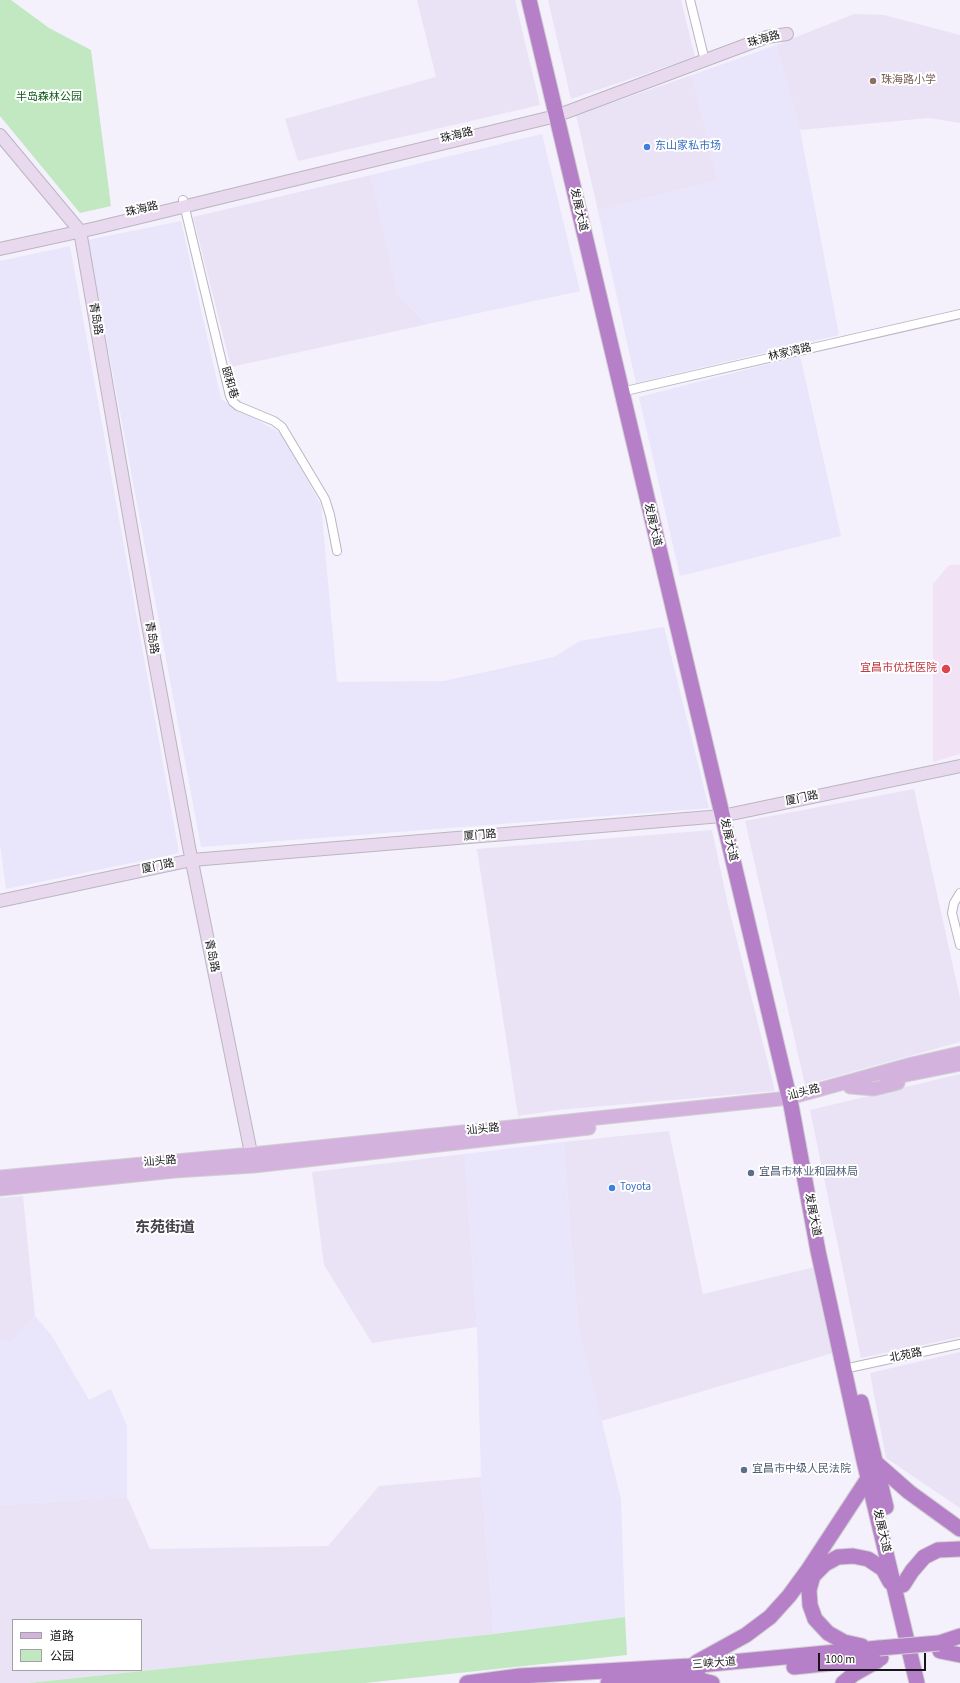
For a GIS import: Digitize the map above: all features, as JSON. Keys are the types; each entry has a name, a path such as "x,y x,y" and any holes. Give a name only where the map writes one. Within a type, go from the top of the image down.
{"highway":[{"name":"发展大道","path":"529,0 560,113"},
{"name":"发展大道","path":"537,0 560,113 625,392 795,1100 853,1367 876,1463 917,1683"},
{"name":"发展大道","path":"795,1100 818,1251 868,1477 925,1683"},
{"path":"876,1463 909,1492 960,1529"},
{"path":"688,1671 746,1635 770,1617 789,1596 808,1570 868,1477"},
{"path":"878,1652 844,1642 828,1633 815,1619 810,1605 809,1590 813,1576 825,1564 838,1557 853,1556 868,1559 883,1569 899,1588 924,1557 938,1550 960,1549"},
{"path":"940,1647 960,1636"},
{"name":"三峡大道","path":"608,1683 688,1671 940,1647 960,1641"},
{"path":"940,1647 960,1655"},
{"name":"三峡大道","path":"940,1647 960,1650"},
{"path":"843,1683 878,1652"},
{"path":"688,1671 712,1683"},
{"name":"三峡大道","path":"467,1683 520,1676 688,1671"}],"main road":[{"name":"汕头路","path":"795,1100 912,1064 960,1053"},
{"name":"汕头路","path":"0,1189 175,1171 253,1160 795,1100 960,1064"},
{"path":"850,1087 874,1089 960,1071"},
{"name":"汕头路","path":"0,1177 253,1160"}],"street":[{"path":"690,0 704,60"},
{"name":"珠海路","path":"0,249 77,228 560,113 767,37 787,34 778,31 766,33 704,60"},
{"path":"0,135 77,228"},
{"name":"颐和巷","path":"183,203 230,396 233,402 238,406 274,421 282,427 325,499 330,515 337,552"},
{"name":"珠海路","path":"0,241 77,228"},
{"name":"青岛路","path":"77,228 192,860 253,1160"},
{"name":"林家湾路","path":"625,392 960,314"},
{"name":"厦门路","path":"0,901 192,860 726,815 960,766"},
{"path":"960,893 954,903 952,914 960,944"},
{"name":"北苑路","path":"853,1367 960,1344"}],"shaded area":[{"path":"417,0 515,0 540,105 298,161 285,119 436,77"},
{"path":"548,0 681,0 695,57 571,99"},
{"name":"珠海路小学","path":"854,14 884,15 960,35 960,123 929,118 800,130 776,45"},
{"path":"776,45 800,130 839,335 636,383 598,211 718,180 692,75"},
{"name":"东山家私市场","path":"692,75 718,180 598,211 576,115"},
{"path":"542,134 580,291 428,324 398,295 371,175"},
{"path":"371,175 398,295 428,324 231,367 193,217"},
{"path":"181,221 221,399 282,434 321,505 337,682 444,681 554,657 580,641 664,627 709,808 201,847 88,240"},
{"path":"70,246 179,853 6,889 0,844 0,261"},
{"path":"800,356 841,536 680,576 639,397"},
{"name":"宜昌市优抚医院","path":"949,565 960,565 960,754 933,762 933,584"},
{"path":"914,789 960,998 960,1042 805,1085 745,821"},
{"path":"712,830 728,905 775,1091 558,1110 518,1116 477,849"},
{"path":"960,1074 960,1337 861,1358 810,1110"},
{"path":"669,1131 703,1294 815,1267 833,1353 601,1421 578,1325 563,1142"},
{"path":"563,1142 578,1325 621,1499 625,1617 494,1634 481,1477 477,1327 465,1154"},
{"path":"465,1154 477,1327 372,1343 324,1265 312,1172"},
{"path":"23,1196 35,1316 12,1341 0,1342 0,1198"},
{"path":"35,1316 52,1336 89,1400 111,1389 127,1426 127,1497 0,1505 0,1342 12,1341"},
{"path":"960,1352 960,1508 886,1458 870,1373"},
{"path":"481,1477 494,1634 28,1683 0,1683 0,1505 127,1497 150,1549 328,1546 379,1486"}],"green space":[{"name":"半岛森林公园","path":"0,0 11,0 49,28 91,50 111,206 80,213 0,116"},
{"path":"625,1617 627,1655 365,1683 28,1683 494,1634"}],"place":[{"name":"珠海路小学","path":"873,81"},
{"name":"东山家私市场","path":"647,147"},
{"name":"宜昌市优抚医院","path":"946,669"},
{"name":"宜昌市林业和园林局","path":"751,1173"},
{"name":"Toyota","path":"612,1188"},
{"name":"宜昌市中级人民法院","path":"744,1470"}],"district":[{"name":"东苑街道","path":"165,1229"}]}
